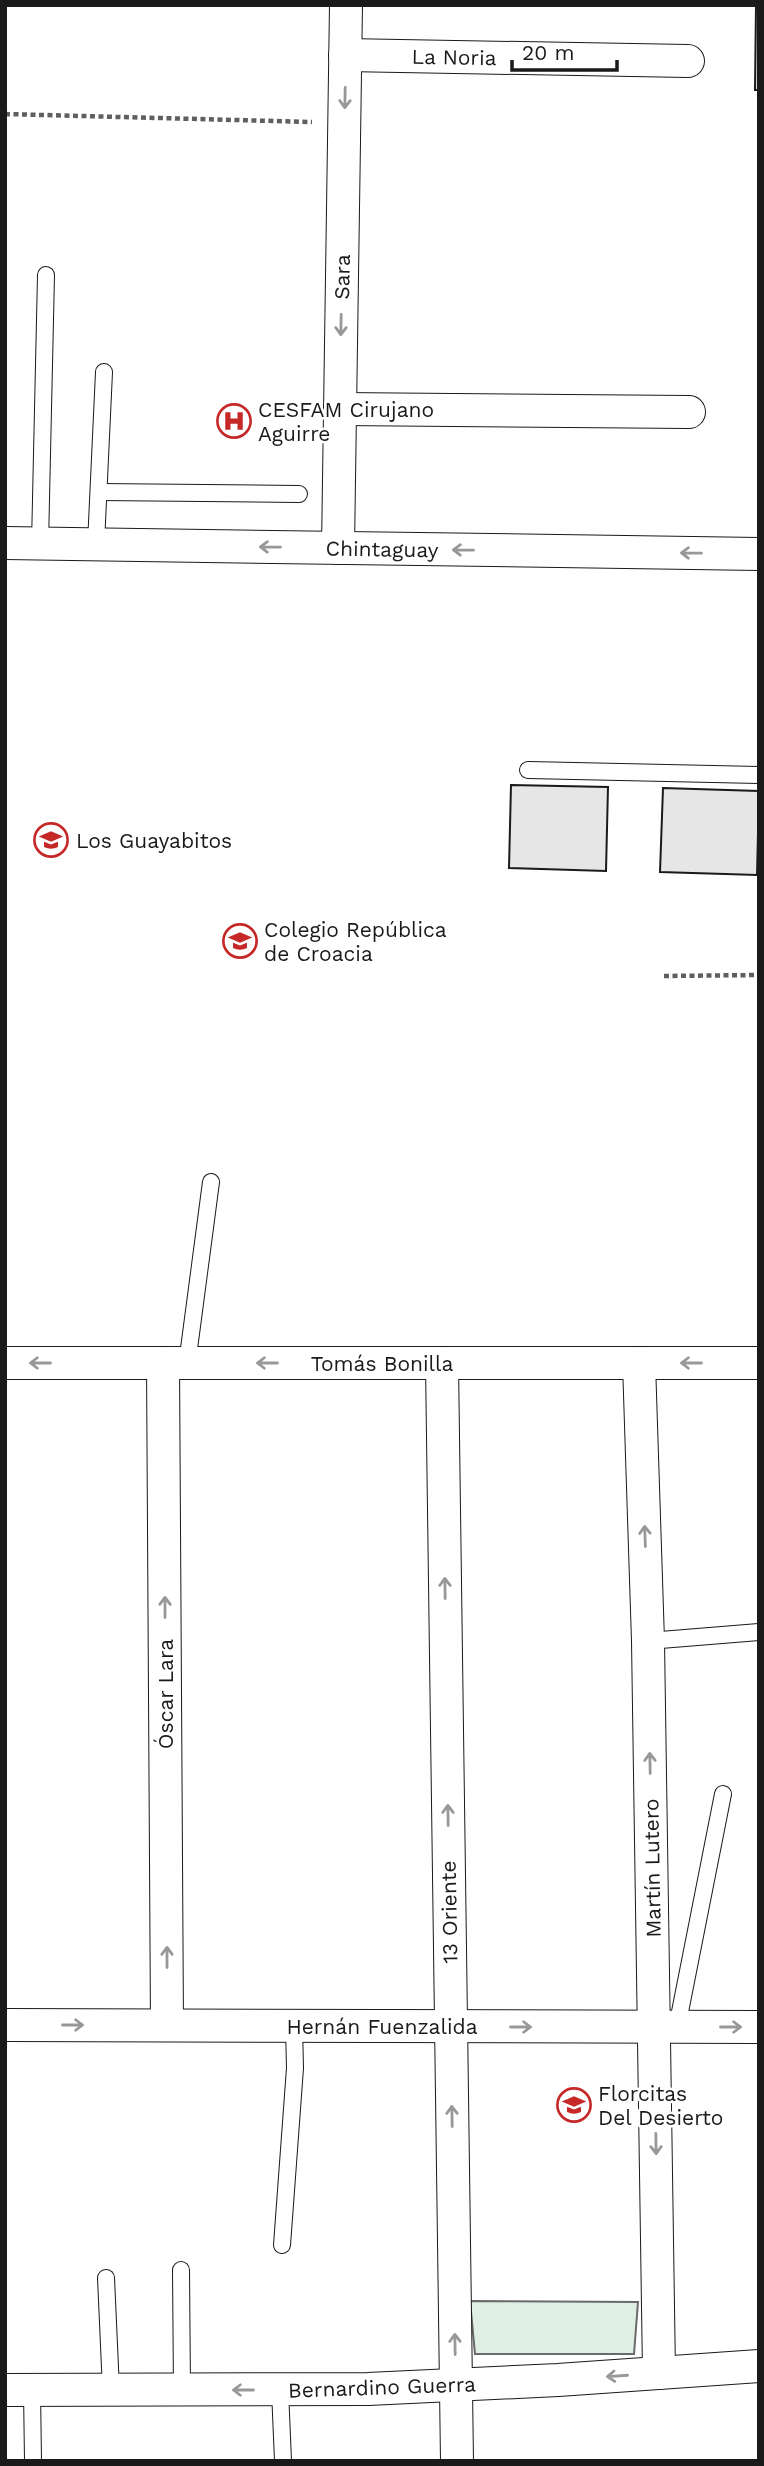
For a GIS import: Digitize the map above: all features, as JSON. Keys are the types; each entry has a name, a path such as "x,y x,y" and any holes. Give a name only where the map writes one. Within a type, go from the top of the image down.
{"street":[{"name":"Sara","path":"338,548 346,5"},
{"name":"La Noria","path":"345,55 688,61"},
{"path":"340,409 689,412"},
{"name":"Chintaguay","path":"5,543 759,554"},
{"name":"Tomás Bonilla","path":"5,1363 759,1363"},
{"name":"Óscar Lara","path":"167,2025 175,1363"},
{"name":"13 Oriente","path":"442,1363 457,2461"},
{"name":"Martín Lutero","path":"639,1363 648,1642 666,2027 659,2373"},
{"name":"Hernán Fuenzalida","path":"5,2025 759,2027"},
{"name":"Bernardino Guerra","path":"19,2390 280,2390 456,2386 759,2366"}],"lane":[{"path":"40,544 46,275"},
{"path":"96,544 104,372"},
{"path":"99,492 299,494"},
{"path":"528,770 759,775"},
{"path":"175,1363 211,1182"},
{"path":"648,1642 759,1632"},
{"path":"666,2027 723,1794"},
{"path":"282,2245 295,2068 294,2026"},
{"path":"181,2270 182,2389"},
{"path":"106,2278 111,2390"},
{"path":"19,2390 33,2461"},
{"path":"280,2390 283,2461"}],"path":[{"path":"5,114 307,122"},
{"path":"664,976 759,975"}],"green space":[{"path":"470,2301 638,2302 634,2354 475,2354"}],"building":[{"path":"756,5 759,5 759,90 755,90"},
{"path":"511,785 608,787 606,871 509,868"},
{"path":"663,788 759,791 757,875 660,872"}],"place":[{"name":"CESFAM Cirujano Aguirre","path":"234,421"},
{"name":"Los Guayabitos","path":"51,840"},
{"name":"Colegio República de Croacia","path":"240,941"},
{"name":"Florcitas Del Desierto","path":"574,2105"}]}
